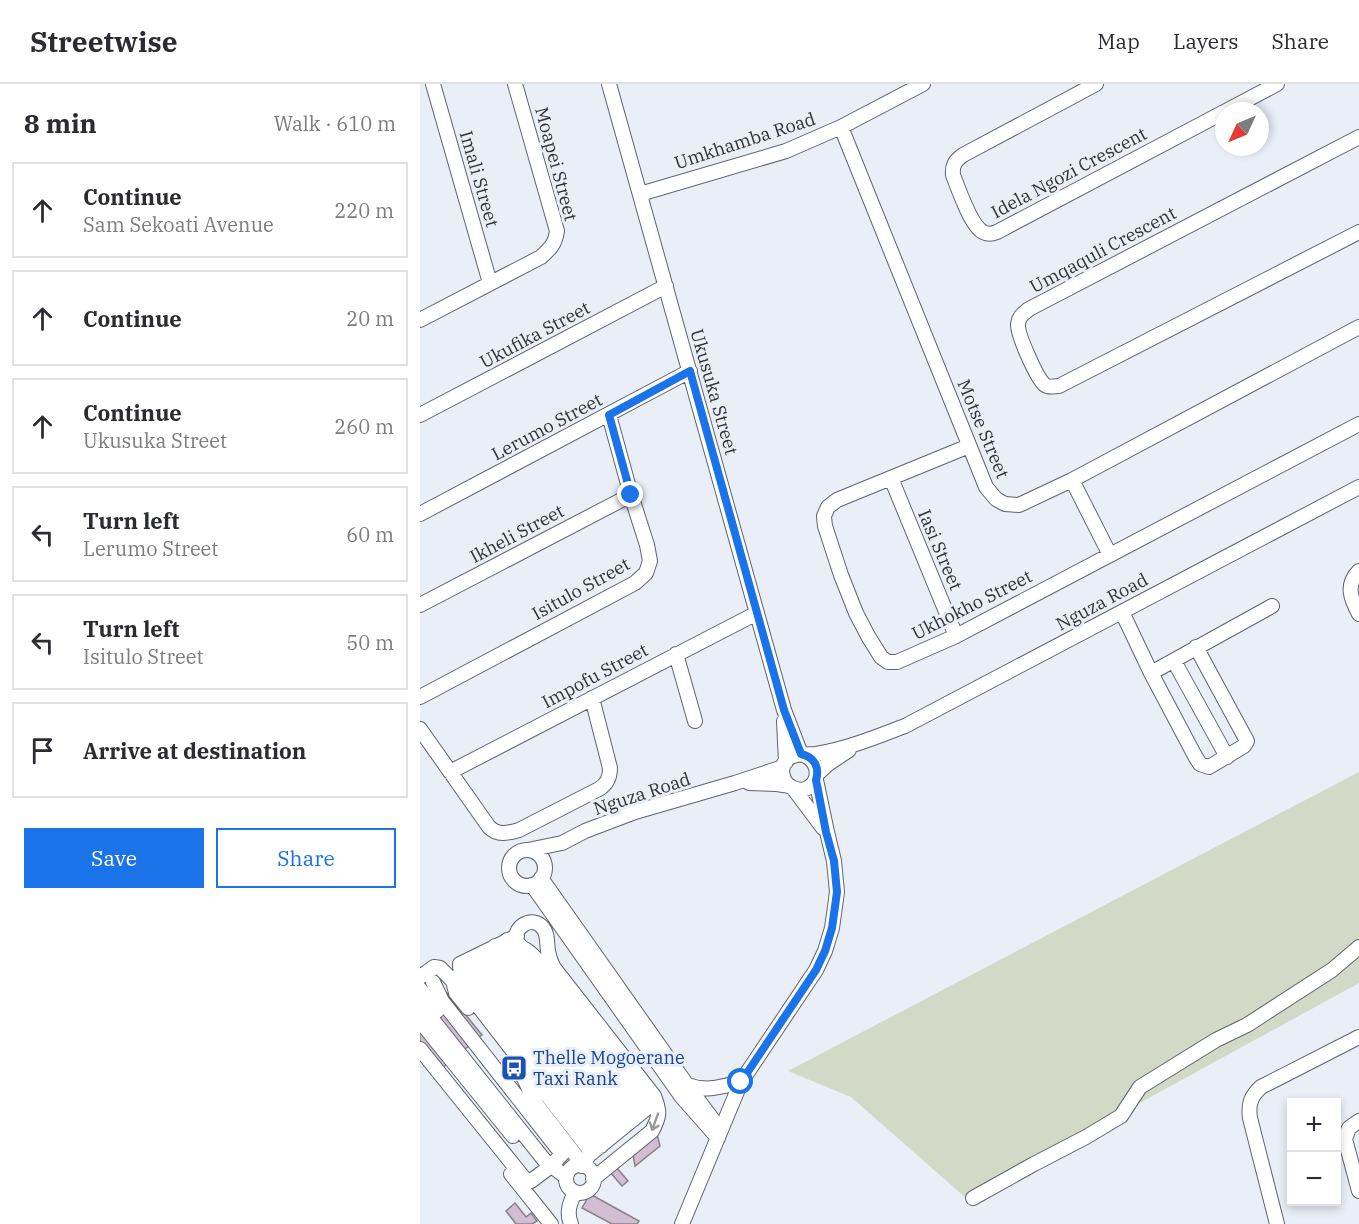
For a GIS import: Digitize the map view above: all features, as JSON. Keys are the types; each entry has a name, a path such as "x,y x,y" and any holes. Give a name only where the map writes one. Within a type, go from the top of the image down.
{"street":[{"name":"Imali Street","path":"433,84 490,283"},
{"name":"Moapei Street","path":"420,320 542,257 556,241 557,231 515,84"},
{"name":"Ukusuka Street","path":"609,84 784,710 804,755"},
{"name":"Umkhamba Road","path":"640,194 786,150 842,127 923,84"},
{"name":"Idela Ngozi Crescent","path":"1096,84 956,160 952,168 953,175 973,222 979,229 985,233 997,232 1215,116"},
{"name":"Idela Ngozi Crescent","path":"1242,102 1277,84"},
{"name":"Motse Street","path":"842,127 986,487 996,499 1005,504 1019,505 1072,480 1359,327"},
{"name":"Umqaquli Crescent","path":"1359,137 1029,309 1018,322 1018,332 1043,384 1050,387 1059,386 1359,232"},
{"name":"Ukufika Street","path":"420,415 666,286"},
{"name":"Lerumo Street","path":"420,514 690,371"},
{"name":"Isitulo Street","path":"420,697 635,583 646,573 650,561 647,545 609,415"},
{"name":"Ukhokho Street","path":"969,446 837,500 828,507 824,516 825,526 841,575 856,613 881,657 888,662 897,662 956,636 1359,424"},
{"name":"Iasi Street","path":"891,478 956,636"},
{"path":"1072,480 1110,555"},
{"name":"Nguza Road","path":"804,755 858,744 905,726 1359,487"},
{"name":"Ikheli Street","path":"420,605 631,495"},
{"path":"1359,571 1350,589 1351,598 1359,614"},
{"path":"1151,674 1272,606"},
{"path":"1122,612 1151,674 1200,764 1209,767 1244,746 1247,741 1196,647"},
{"name":"Impofu Street","path":"450,772 757,613"},
{"path":"676,654 695,720"},
{"path":"1174,661 1227,757"},
{"path":"420,729 489,827 497,833 510,833 604,786 609,780 610,768 592,698"},
{"name":"Ukusuka Street","path":"784,710 784,764"},
{"name":"Nguza Road","path":"817,777 834,760 858,744"},
{"path":"682,1224 741,1082 816,970 829,939 835,916 837,892 834,861 826,832 815,763 804,755 795,755 784,764 783,777 826,832"},
{"name":"Nguza Road","path":"528,850 562,843 585,831 635,812 735,783 784,764"},
{"path":"792,787 802,790 807,788 817,777"},
{"name":"Nguza Road","path":"735,783 761,783 792,787"},
{"name":"Nguza Road","path":"539,876 562,843"},
{"path":"539,876 526,885 516,882 510,872 510,861 513,856 522,850 538,854 539,876 674,1086 692,1100 720,1134"},
{"path":"539,876 687,1085 692,1100"},
{"path":"496,948 530,952 648,1103 647,1108 580,1166 569,1170 566,1177 569,1188 575,1192 587,1191 594,1179 652,1131 659,1109 654,1096 554,969 543,927 535,922 526,923 496,948 460,964 460,974 465,989 617,1132"},
{"path":"973,1198 1121,1116 1140,1087 1216,1040 1247,1025 1337,966 1359,947"},
{"path":"496,948 487,983 617,1132"},
{"path":"496,948 506,972 617,1132"},
{"path":"546,1169 420,990 426,979 446,973 453,981 456,993 524,1078 536,1104 576,1156 580,1166 590,1170 594,1179"},
{"path":"420,1049 523,1177 531,1181 562,1154 426,979"},
{"path":"420,1004 545,1161 546,1169"},
{"path":"420,1021 546,1169"},
{"path":"420,1034 546,1169 566,1177"},
{"path":"1277,1224 1250,1118 1249,1105 1252,1097 1261,1087 1359,1037"},
{"path":"420,1059 550,1224"},
{"path":"687,1085 705,1089 741,1082"},
{"path":"1359,1121 1349,1128 1345,1139 1359,1191"},
{"path":"571,1224 568,1214 575,1192"}],"green space":[{"path":"1359,772 1359,983 966,1198 851,1097 788,1071"}],"building":[{"path":"448,993 482,1035 436,1073 420,1053 420,1016"},
{"path":"657,1134 660,1146 635,1166 633,1154"},
{"path":"616,1167 628,1181 622,1186 610,1172"},
{"path":"590,1194 639,1221 637,1224 612,1224 582,1208"},
{"path":"515,1203 526,1217 531,1213 537,1221 532,1224 516,1224 506,1211"}],"place":[{"name":"Thelle Mogoerane Taxi Rank","path":"514,1068"}],"route":[{"path":"631,495 609,415 690,371 784,710 801,754 811,758 817,768 816,780 834,861 837,892 832,928 816,970 741,1082"}]}
